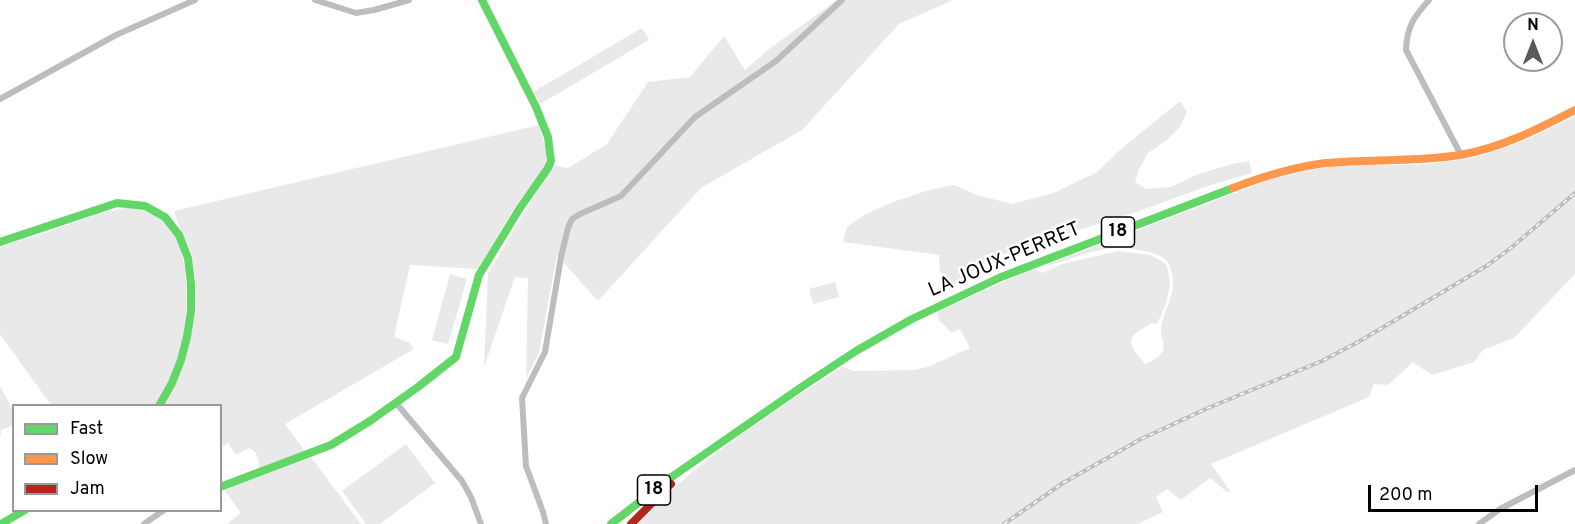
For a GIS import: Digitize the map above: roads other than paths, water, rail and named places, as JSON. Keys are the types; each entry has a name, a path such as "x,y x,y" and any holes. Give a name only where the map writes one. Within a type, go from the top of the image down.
{"main road":[{"path":"222,486 331,445 396,403 456,357 479,275 520,208 548,168 550,161 548,137 536,107 482,0"},
{"name":"LA JOUX-PERRET","path":"611,524 646,495 833,366 885,334 959,296 1038,263 1284,171 1341,161 1428,159 1461,155 1516,139 1575,110"},
{"path":"0,242 117,203 147,206 169,219 181,236 187,257 191,292 190,314 176,375 160,404"},
{"name":"LA JOUX-PERRET","path":"631,524 700,458"},
{"path":"1,524 22,512"}],"street":[{"path":"0,99 116,35 195,0"},
{"path":"315,0 356,13 409,0"},
{"path":"546,524 526,466 522,398 545,352 561,257 572,219 621,196 695,117 776,61 842,0"},
{"path":"1429,0 1410,25 1406,50 1461,155"},
{"path":"396,403 462,481 481,524"},
{"path":"1479,524 1500,509 1575,470"},
{"path":"144,524 161,512"}],"railway":[{"path":"1004,524 1063,483 1141,439 1208,408 1322,361 1360,341 1488,265 1575,193"}]}
